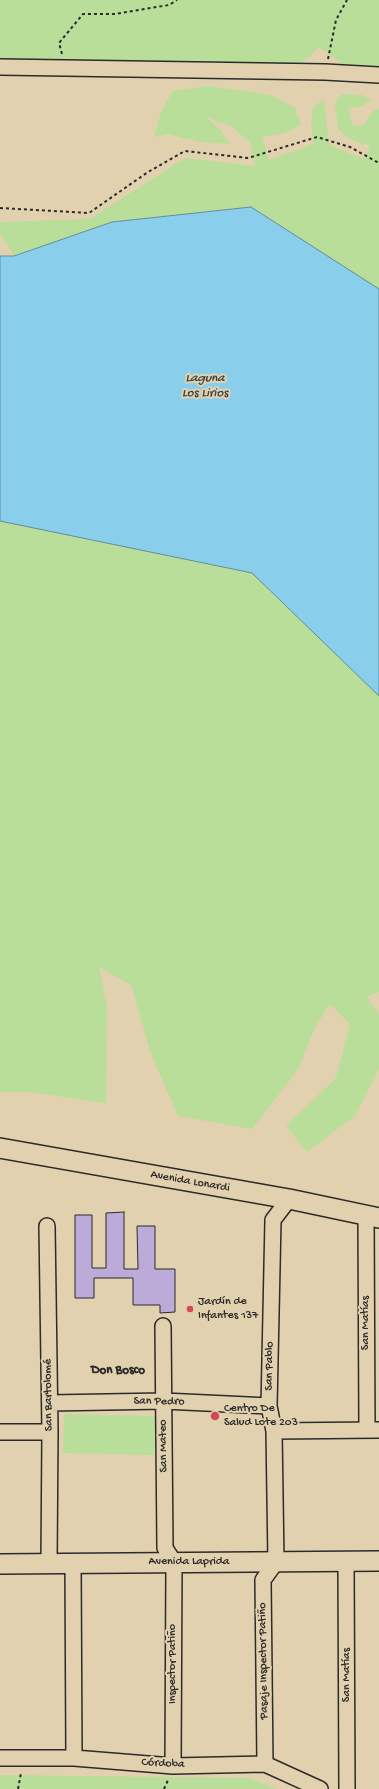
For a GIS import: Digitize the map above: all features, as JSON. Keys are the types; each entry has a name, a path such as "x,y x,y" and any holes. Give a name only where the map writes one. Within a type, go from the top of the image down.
{"street":[{"path":"0,66 379,74"},
{"name":"Avenida Lonardi","path":"0,1148 288,1199 373,1216"},
{"name":"San Pablo","path":"276,1562 274,1431 269,1406 273,1220 288,1199"},
{"name":"San Matías","path":"373,1216 373,1430"},
{"name":"San Bartolomé","path":"47,1226 50,1403 49,1563"},
{"name":"San Mateo","path":"163,1326 165,1548 174,1562"},
{"name":"San Pedro","path":"50,1403 164,1402 269,1406"},
{"path":"274,1431 373,1430"},
{"path":"0,1432 50,1432"},
{"name":"San Matías","path":"346,1561 348,1789"},
{"name":"Avenida Laprida","path":"0,1564 379,1561"},
{"name":"Inspector Patiño","path":"171,1770 174,1562"},
{"name":"Pasaje Inspector Patiño","path":"265,1764 263,1580 276,1562"},
{"path":"73,1563 74,1758"},
{"name":"Córdoba","path":"0,1758 74,1758 171,1770 265,1764 320,1789"}],"path":[{"path":"65,67 59,43 83,14 115,14 169,5 177,0"},
{"path":"325,72 336,20 347,0"},
{"path":"0,208 89,213 148,172 185,151 248,158 317,137 350,147 379,163"},
{"path":"164,1789 171,1770"},
{"path":"18,1789 21,1773"}],"green space":[{"path":"0,0 379,0 379,68 347,67 319,47 300,65 0,59"},
{"path":"208,86 271,95 295,108 301,125 285,133 262,137 269,160 314,144 311,123 313,107 324,99 329,145 364,159 370,146 350,139 338,129 335,103 342,94 363,95 371,100 360,107 348,108 352,125 363,126 374,110 379,109 379,289 251,207 112,222 14,256 0,232 0,222 90,219 185,158 255,166 250,142 231,126 206,117 220,130 230,144 200,142 167,134 154,137 161,112 173,91"},
{"path":"0,521 252,573 379,696 379,992 366,997 379,1014 379,1068 355,1116 307,1152 286,1126 336,1078 350,1024 330,1004 315,1027 297,1071 252,1129 178,1116 151,1054 131,985 99,967 107,1006 106,1103 30,1092 0,1092"},
{"path":"64,1414 155,1416 154,1455 63,1453"},
{"path":"0,1775 248,1778 277,1789 0,1789"}],"water":[{"name":"Laguna Los Lirios","path":"251,207 379,289 379,696 252,573 0,521 0,256 14,256 112,222"}],"building":[{"path":"124,1212 124,1269 138,1269 137,1226 155,1226 155,1269 175,1269 175,1312 160,1313 160,1305 133,1305 133,1278 94,1278 94,1298 75,1298 75,1215 92,1215 92,1268 106,1268 106,1213"}],"place":[{"name":"Jardín de Infantes 137","path":"190,1309"},
{"name":"Centro De Salud Lote 203","path":"215,1416"}],"district":[{"name":"Don Bosco","path":"118,1371"}]}
